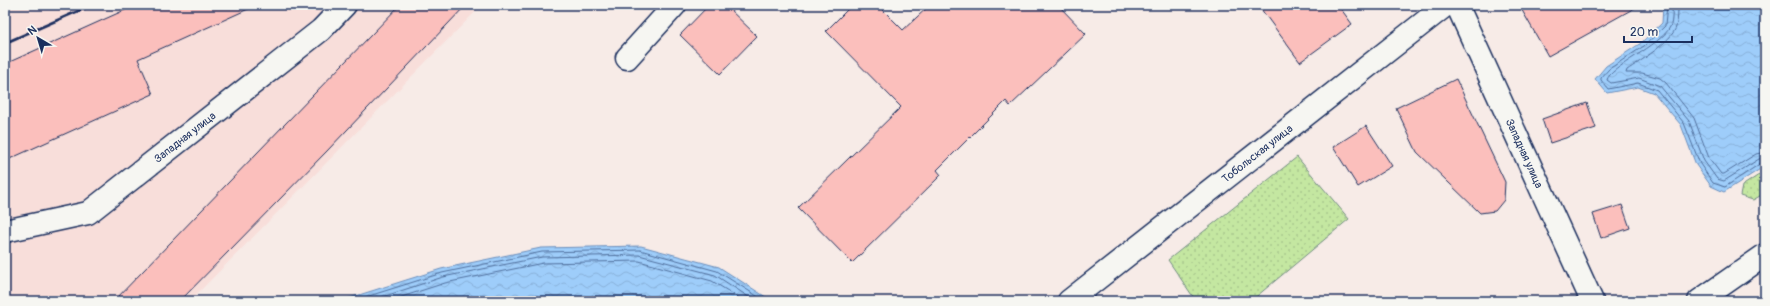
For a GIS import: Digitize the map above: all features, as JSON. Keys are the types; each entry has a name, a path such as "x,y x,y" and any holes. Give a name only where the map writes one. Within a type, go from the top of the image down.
{"street":[{"name":"Западная улица","path":"5,231 88,213 321,30 345,5"},
{"path":"627,58 674,5"},
{"name":"Тобольская улица","path":"1068,301 1446,5"},
{"name":"Западная улица","path":"1456,5 1592,301"},
{"path":"1699,301 1765,255"}],"shaded area":[{"path":"5,5 482,5 190,301 5,301"}],"green space":[{"path":"1297,157 1349,219 1251,301 1196,301 1168,260"},
{"path":"1765,171 1765,193 1753,200 1740,196 1742,186"}],"water":[{"path":"1663,5 1765,5 1765,166 1724,192 1711,186 1696,165 1681,125 1654,93 1638,87 1607,93 1595,79 1606,66 1641,43 1662,23"},
{"path":"641,246 719,267 772,301 340,301 441,269 541,248"}],"building":[{"path":"136,5 257,5 138,59 153,94 5,161 5,64"},
{"path":"400,5 466,5 327,151 180,301 114,301"},
{"path":"709,5 725,5 757,36 720,74 680,35"},
{"path":"852,5 878,5 903,30 930,5 1058,5 1086,34 1010,106 1006,101 937,170 941,175 852,263 798,208 901,107 826,31"},
{"path":"1258,5 1338,5 1352,24 1300,62"},
{"path":"1519,5 1640,5 1548,56"},
{"path":"1456,79 1505,182 1504,200 1495,211 1480,213 1417,152 1396,108"},
{"path":"1587,103 1596,128 1550,143 1542,119"},
{"path":"1366,126 1392,166 1358,187 1333,147"},
{"path":"1622,205 1630,228 1601,238 1593,214"}],"railway":[{"path":"5,43 92,5"}]}
